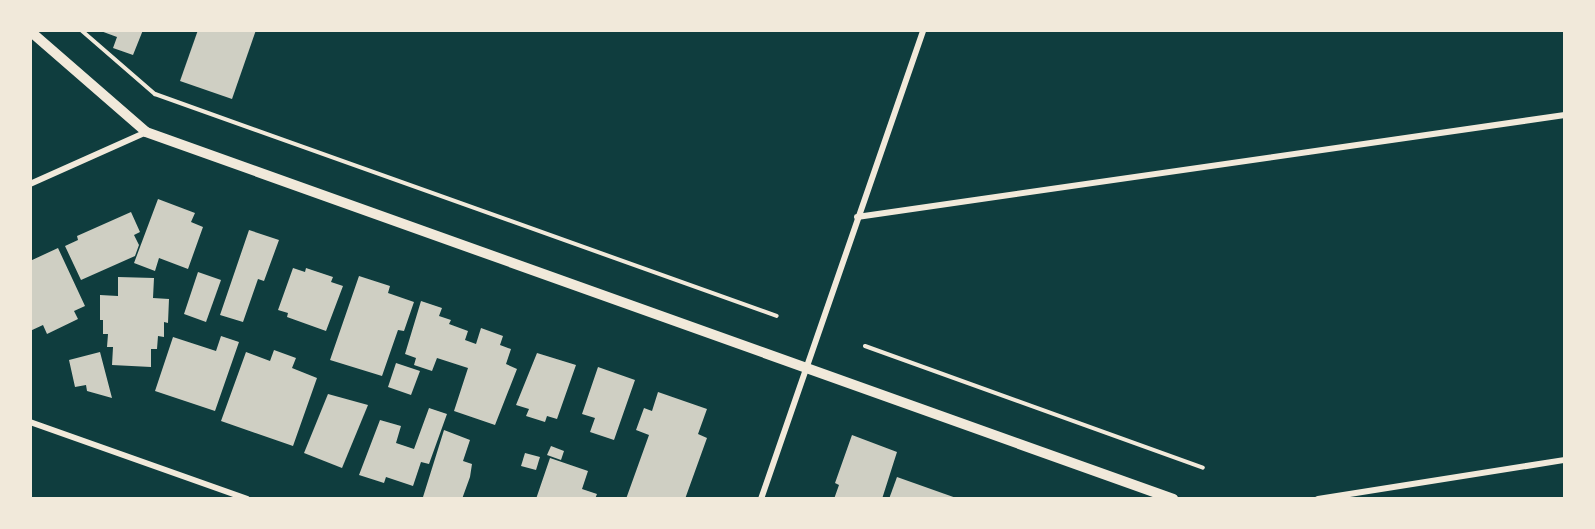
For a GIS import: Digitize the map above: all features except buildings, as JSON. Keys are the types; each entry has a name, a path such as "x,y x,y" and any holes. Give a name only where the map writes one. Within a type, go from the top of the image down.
{"street":[{"path":"761,499 808,368 857,217 924,30"},
{"path":"30,31 146,132 1173,499"},
{"path":"857,217 1565,115"},
{"path":"30,184 146,132"},
{"path":"30,422 247,499"},
{"path":"1318,499 1565,460"}],"path":[{"path":"81,30 155,94 777,316"},
{"path":"865,346 1203,468"}]}
